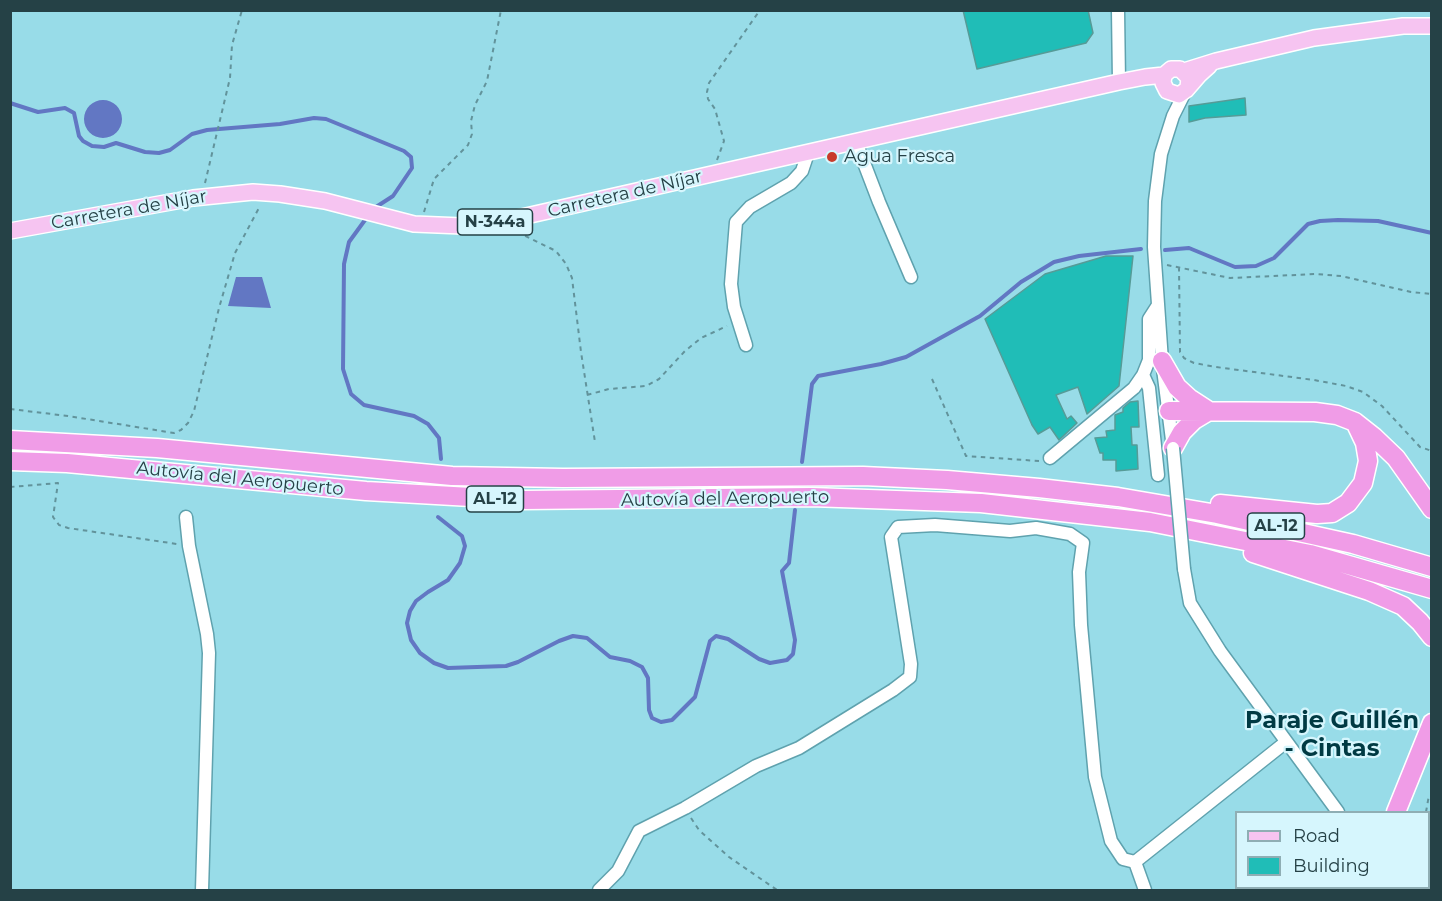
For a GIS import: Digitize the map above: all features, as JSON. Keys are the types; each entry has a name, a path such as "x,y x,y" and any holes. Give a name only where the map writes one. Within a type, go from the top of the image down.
{"highway":[{"path":"1162,361 1177,387 1209,411"},
{"path":"1168,411 1315,412 1337,415 1355,422 1374,437 1396,459 1431,509"},
{"path":"1173,448 1182,432 1194,420 1209,411"},
{"path":"1118,497 1332,513 1348,503 1358,489 1368,461 1365,443 1355,422"},
{"name":"Autovía del Aeropuerto","path":"10,440 157,448 452,476 563,478 863,476 947,480 1118,497 1270,525 1353,544 1431,567"},
{"name":"Autovía del Aeropuerto","path":"10,461 67,463 452,497 589,501 876,498 981,503 1150,522 1310,554 1431,588"},
{"path":"1150,522 1369,591 1403,606 1420,622 1431,637"},
{"path":"1397,811 1431,723"}],"main road":[{"path":"1184,71 1216,61 1314,38 1403,26 1431,26"},
{"path":"1187,89 1189,78 1184,71 1171,69 1164,75 1163,83 1170,93 1179,95 1187,89 1203,70 1216,61"},
{"name":"Carretera de Níjar","path":"10,231 201,197 268,193 325,201 414,224 462,226 495,223 1119,82 1164,75"}],"street":[{"path":"1118,10 1119,82"},
{"path":"1187,89 1173,117 1161,153 1155,201 1155,262 1162,361 1184,569 1190,603 1220,651 1337,811"},
{"path":"1170,93 1173,117"},
{"path":"856,142 911,277"},
{"path":"746,345 734,307 731,284 736,222 750,207 791,183 802,171 808,153"},
{"path":"1050,458 1134,388 1149,360 1149,319 1158,305"},
{"path":"1143,375 1149,388 1158,475"},
{"path":"186,517 189,546 209,653 202,891"},
{"path":"599,891 618,871 639,831 685,808 756,766 799,748 910,677 911,664 891,537 898,527 935,525 1010,531 1036,528 1070,534 1083,543 1080,572 1081,625 1095,777 1111,841 1123,859 1135,862"},
{"path":"1135,862 1286,742"},
{"path":"1135,862 1144,891"}],"path":[{"path":"201,197 230,78 232,45 242,10"},
{"path":"414,224 424,211 434,179 468,145 472,134 471,121 475,105 487,81 501,10"},
{"path":"714,174 713,167 724,141 715,109 708,99 709,82 760,10"},
{"path":"10,409 174,433 181,430 188,423 194,411 219,308 236,253 268,193"},
{"path":"495,223 556,251 566,264 572,278 595,442"},
{"path":"1155,262 1230,278 1316,274 1341,276 1411,292 1431,294"},
{"path":"1179,267 1180,352 1184,358 1194,363 1215,367 1314,380 1363,392 1382,406 1420,447 1431,451"},
{"path":"587,395 609,389 646,386 659,379 685,351 701,338 739,322"},
{"path":"932,379 966,456 1036,462 1050,458"},
{"path":"10,487 58,483 53,517 59,525 68,528 189,546"},
{"path":"1426,811 1429,795"},
{"path":"685,808 706,837 729,857 777,891"}],"water":[{"path":"103,100 116,106 122,119 116,132 103,138 90,132 84,119 90,106"},
{"path":"236,277 262,277 271,308 228,306"}],"building":[{"path":"963,10 1088,10 1093,33 1086,43 977,69"},
{"path":"1245,98 1246,115 1205,118 1189,122 1189,106"},
{"path":"1106,256 1133,256 1119,386 1087,414 1078,387 1056,395 1067,419 1071,416 1077,423 1059,440 1050,427 1038,434 985,319 1045,274"},
{"path":"1138,401 1139,427 1131,427 1132,445 1137,445 1138,469 1116,471 1116,460 1103,460 1103,453 1100,453 1095,438 1107,437 1106,431 1115,430 1115,415 1123,412 1123,408 1130,402"}],"waterway":[{"path":"10,103 38,112 65,108 74,113 79,136 92,146 104,147 116,143 145,152 159,153 170,150 192,134 207,130 280,124 314,118 326,119 404,151 411,157 412,168 393,196 376,207"},
{"path":"365,220 349,242 344,264 343,369 351,394 364,405 414,416 428,424 439,438 441,459"},
{"path":"1165,250 1189,248 1235,267 1256,266 1274,258 1308,224 1320,221 1378,221 1432,233"},
{"path":"802,462 812,384 818,376 906,357 980,316 1021,282 1054,262 1079,256 1141,249"},
{"path":"438,517 462,536 465,546 460,563 448,580 416,601 410,611 407,623 411,640 420,653 434,663 448,668 506,666 573,636 587,638 610,657 630,661 642,667 648,678 649,710 652,718 661,722 672,720 695,697 710,641 716,636 728,639 759,659 770,663 787,660 793,654 795,640 782,571 789,563 795,510"}],"place":[{"name":"Agua Fresca","path":"832,157"}],"district":[{"name":"Paraje Guillén - Cintas","path":"1332,735"}]}
